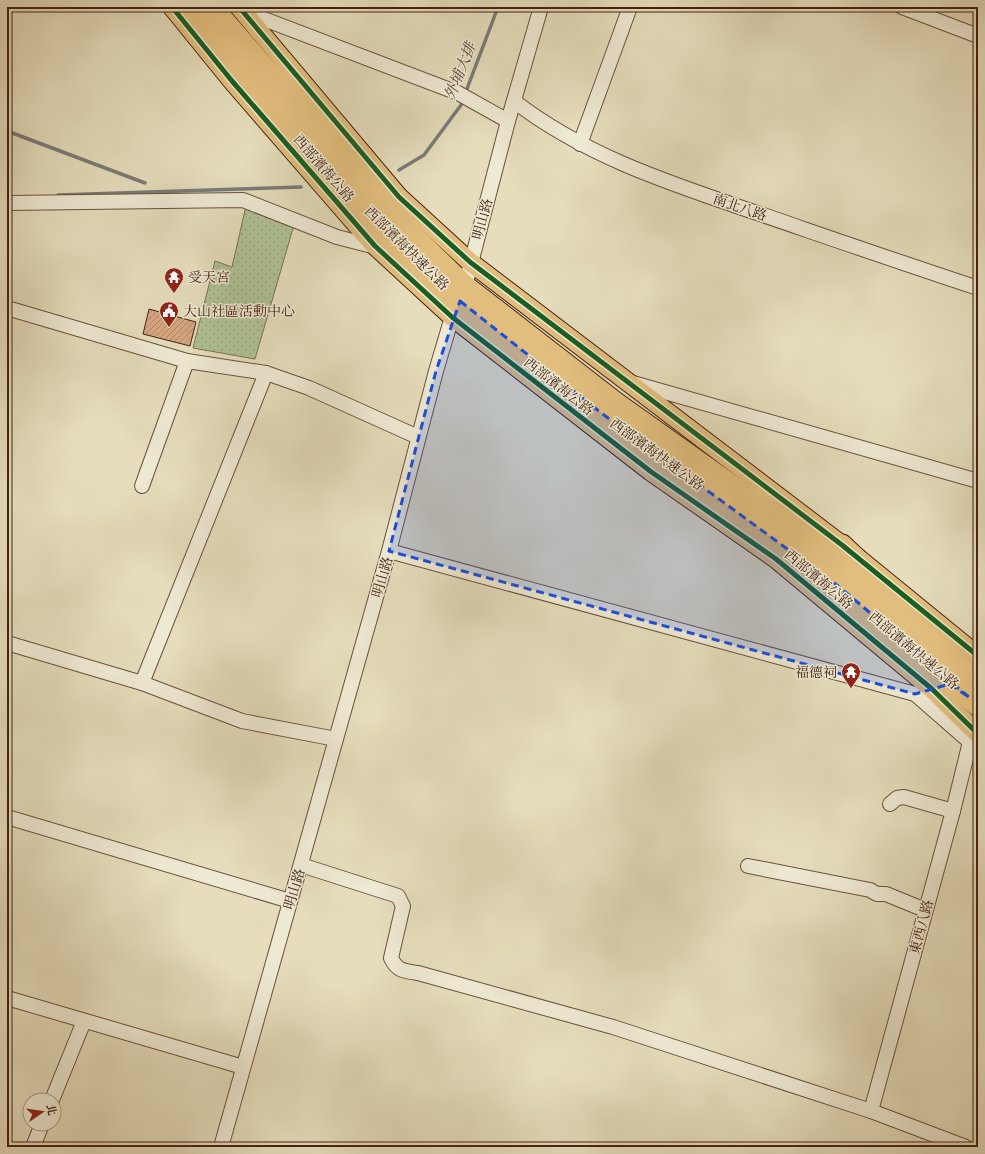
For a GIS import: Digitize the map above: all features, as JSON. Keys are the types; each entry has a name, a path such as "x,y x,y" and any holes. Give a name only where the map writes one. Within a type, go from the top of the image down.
{"highway":[{"path":"177,7 192,32"},
{"name":"西部濱海快速公路","path":"189,7 392,238 459,301 600,412 842,589 976,692"},
{"name":"西部濱海快速公路","path":"212,7 401,224 459,301"},
{"path":"842,545 976,692"},
{"path":"776,559 976,692"}],"main road":[{"name":"西部濱海公路","path":"172,7 232,81 376,247 459,301 650,471 776,559 932,689 974,738"},
{"path":"241,9 399,197 470,262 631,382 842,545 978,656"}],"street":[{"name":"明山路","path":"220,1147 389,551 418,437 459,301 541,7"},
{"path":"580,144 630,7"},
{"path":"902,7 978,36"},
{"path":"241,9 463,96 508,122"},
{"name":"南北八路","path":"514,101 530,114 580,144 675,185 978,288"},
{"path":"7,203 243,200 337,237 376,247"},
{"path":"7,308 187,361 266,374 309,388 418,437"},
{"path":"142,486 187,361"},
{"path":"142,683 266,374"},
{"path":"631,382 978,481"},
{"path":"389,551 915,694 974,738"},
{"path":"7,643 142,683 242,721 336,739"},
{"path":"915,694 932,689"},
{"name":"東西八路","path":"871,1111 925,910 974,738"},
{"path":"890,804 897,798 904,798 953,811"},
{"path":"7,817 290,901"},
{"path":"301,865 398,896 403,906 391,958 395,967 613,1027 871,1111 966,1147"},
{"path":"748,866 870,890 877,894 886,894 925,910"},
{"path":"7,998 243,1067"},
{"path":"55,1092 84,1021"},
{"path":"33,1147 39,1132"}],"highlighted area":[{"path":"460,301 600,412 842,589 970,698 950,684 915,694 389,551 436,371"}],"green space":[{"path":"246,206 294,225 255,359 193,348 215,261 232,267"}],"building":[{"name":"大山社區活動中心","path":"149,309 196,322 190,346 143,334"}],"waterway":[{"name":"外埔大排","path":"465,94 498,7"},
{"name":"外埔大排","path":"399,170 424,155 461,105 463,100"},
{"path":"7,131 145,183"},
{"path":"58,195 301,187"}],"cycle path":[{"path":"172,7 232,81 375,246 452,317 650,471 776,559 932,689 978,734"},
{"path":"239,7 399,197 470,262 842,545 978,656"}],"place":[{"name":"受天宮","path":"174,294"},
{"name":"大山社區活動中心","path":"169,328"},
{"name":"福德祠","path":"851,689"}]}
